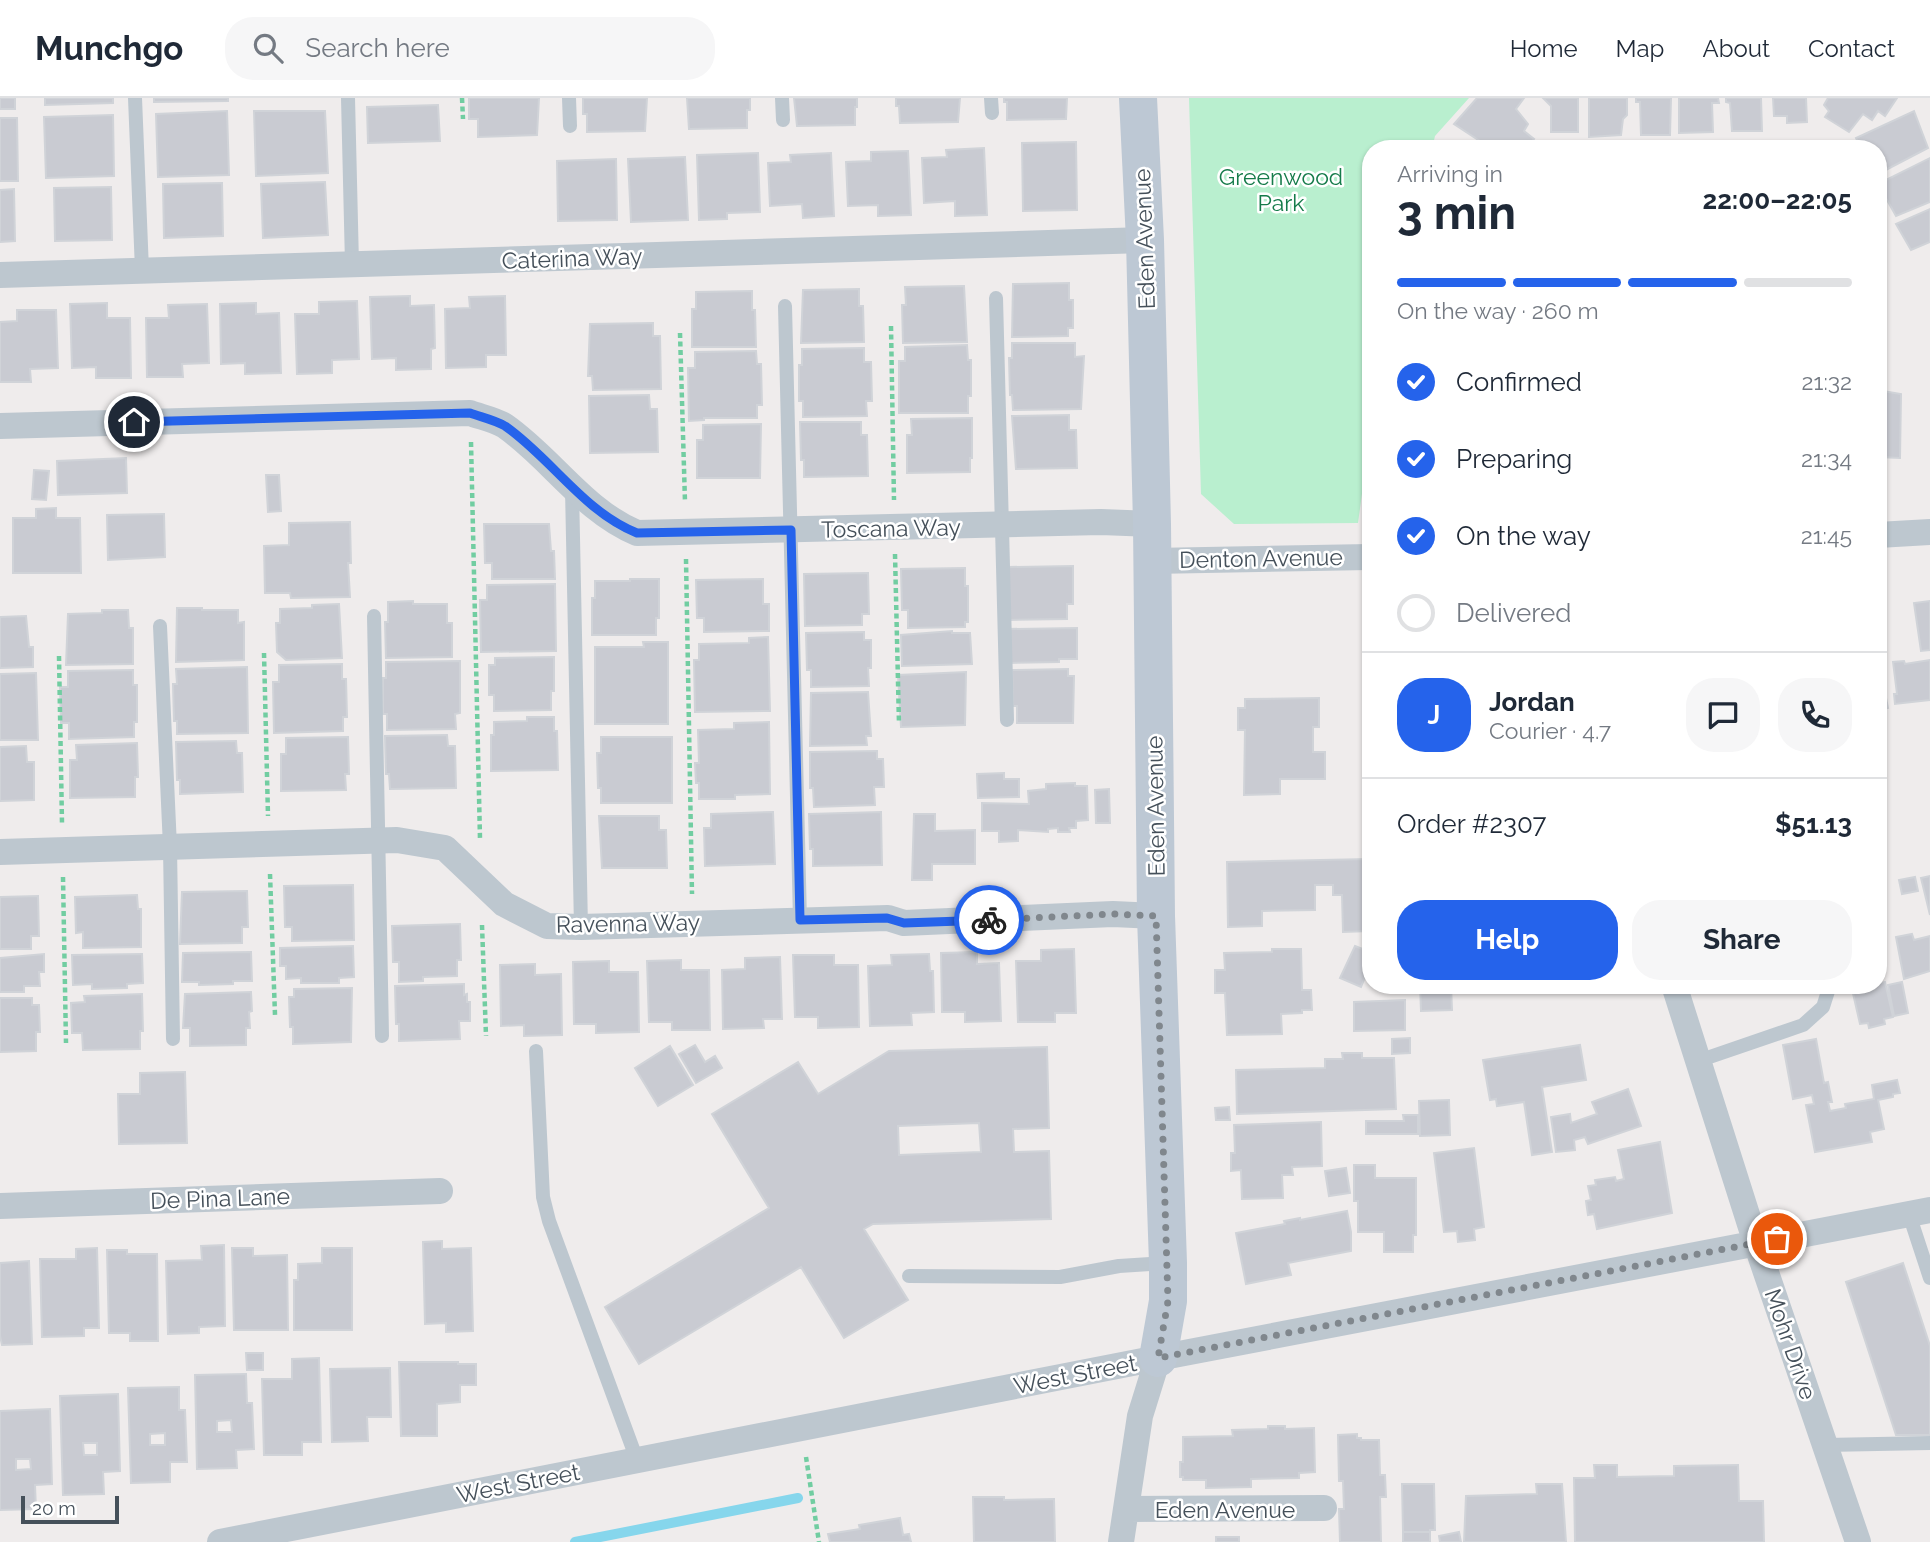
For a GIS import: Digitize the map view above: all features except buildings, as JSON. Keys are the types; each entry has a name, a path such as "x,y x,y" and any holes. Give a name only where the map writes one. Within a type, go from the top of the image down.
{"street":[{"name":"Eden Avenue","path":"1121,1542 1140,1416 1158,1358 1168,1301 1156,916 1145,240 1138,98"},
{"name":"Caterina Way","path":"0,275 1145,240"},
{"name":"Toscana Way","path":"0,426 470,413 503,425 572,487 622,527 637,533 1101,522 1152,542"},
{"path":"1887,534 1930,532"},
{"name":"Denton Avenue","path":"1152,542 1362,555"},
{"name":"Ravenna Way","path":"0,852 397,840 445,848 504,904 547,926 887,918 904,923 1113,914 1156,916"},
{"name":"Mohr Drive","path":"1677,994 1756,1243 1858,1542"},
{"name":"De Pina Lane","path":"0,1206 440,1191"},
{"name":"West Street","path":"220,1542 1919,1212"},
{"name":"Eden Avenue","path":"1126,1510 1324,1508"}],"lane":[{"path":"135,98 142,270"},
{"path":"348,98 352,264"},
{"path":"569,98 570,126"},
{"path":"782,98 783,120"},
{"path":"991,98 992,113"},
{"path":"996,298 1007,720"},
{"path":"785,306 800,920"},
{"path":"572,487 582,927"},
{"path":"374,617 382,1036"},
{"path":"160,626 170,847 173,1039"},
{"path":"1698,1060 1803,1026 1823,1007 1827,994"},
{"path":"536,1051 543,1197 549,1221 637,1460"},
{"path":"1919,1212 1930,1278"},
{"path":"909,1276 1060,1277 1119,1266 1168,1263"},
{"path":"1825,1445 1930,1443"}],"path":[{"path":"462,98 463,119"},
{"path":"680,333 693,923"},
{"path":"470,413 486,1036"},
{"path":"802,1428 819,1542"}],"green space":[{"name":"Greenwood Park","path":"1189,98 1469,98 1434,140 1362,140 1362,494 1358,523 1234,524 1201,494"}],"waterway":[{"path":"575,1542 798,1498"}],"way so far":[{"path":"989,920 1113,914 1156,916 1168,1263 1168,1301 1158,1358 1777,1239"}],"route":[{"path":"134,422 470,413 503,425 533,449 572,487 622,527 637,533 791,530 800,920 887,918 904,923 989,920"}]}
